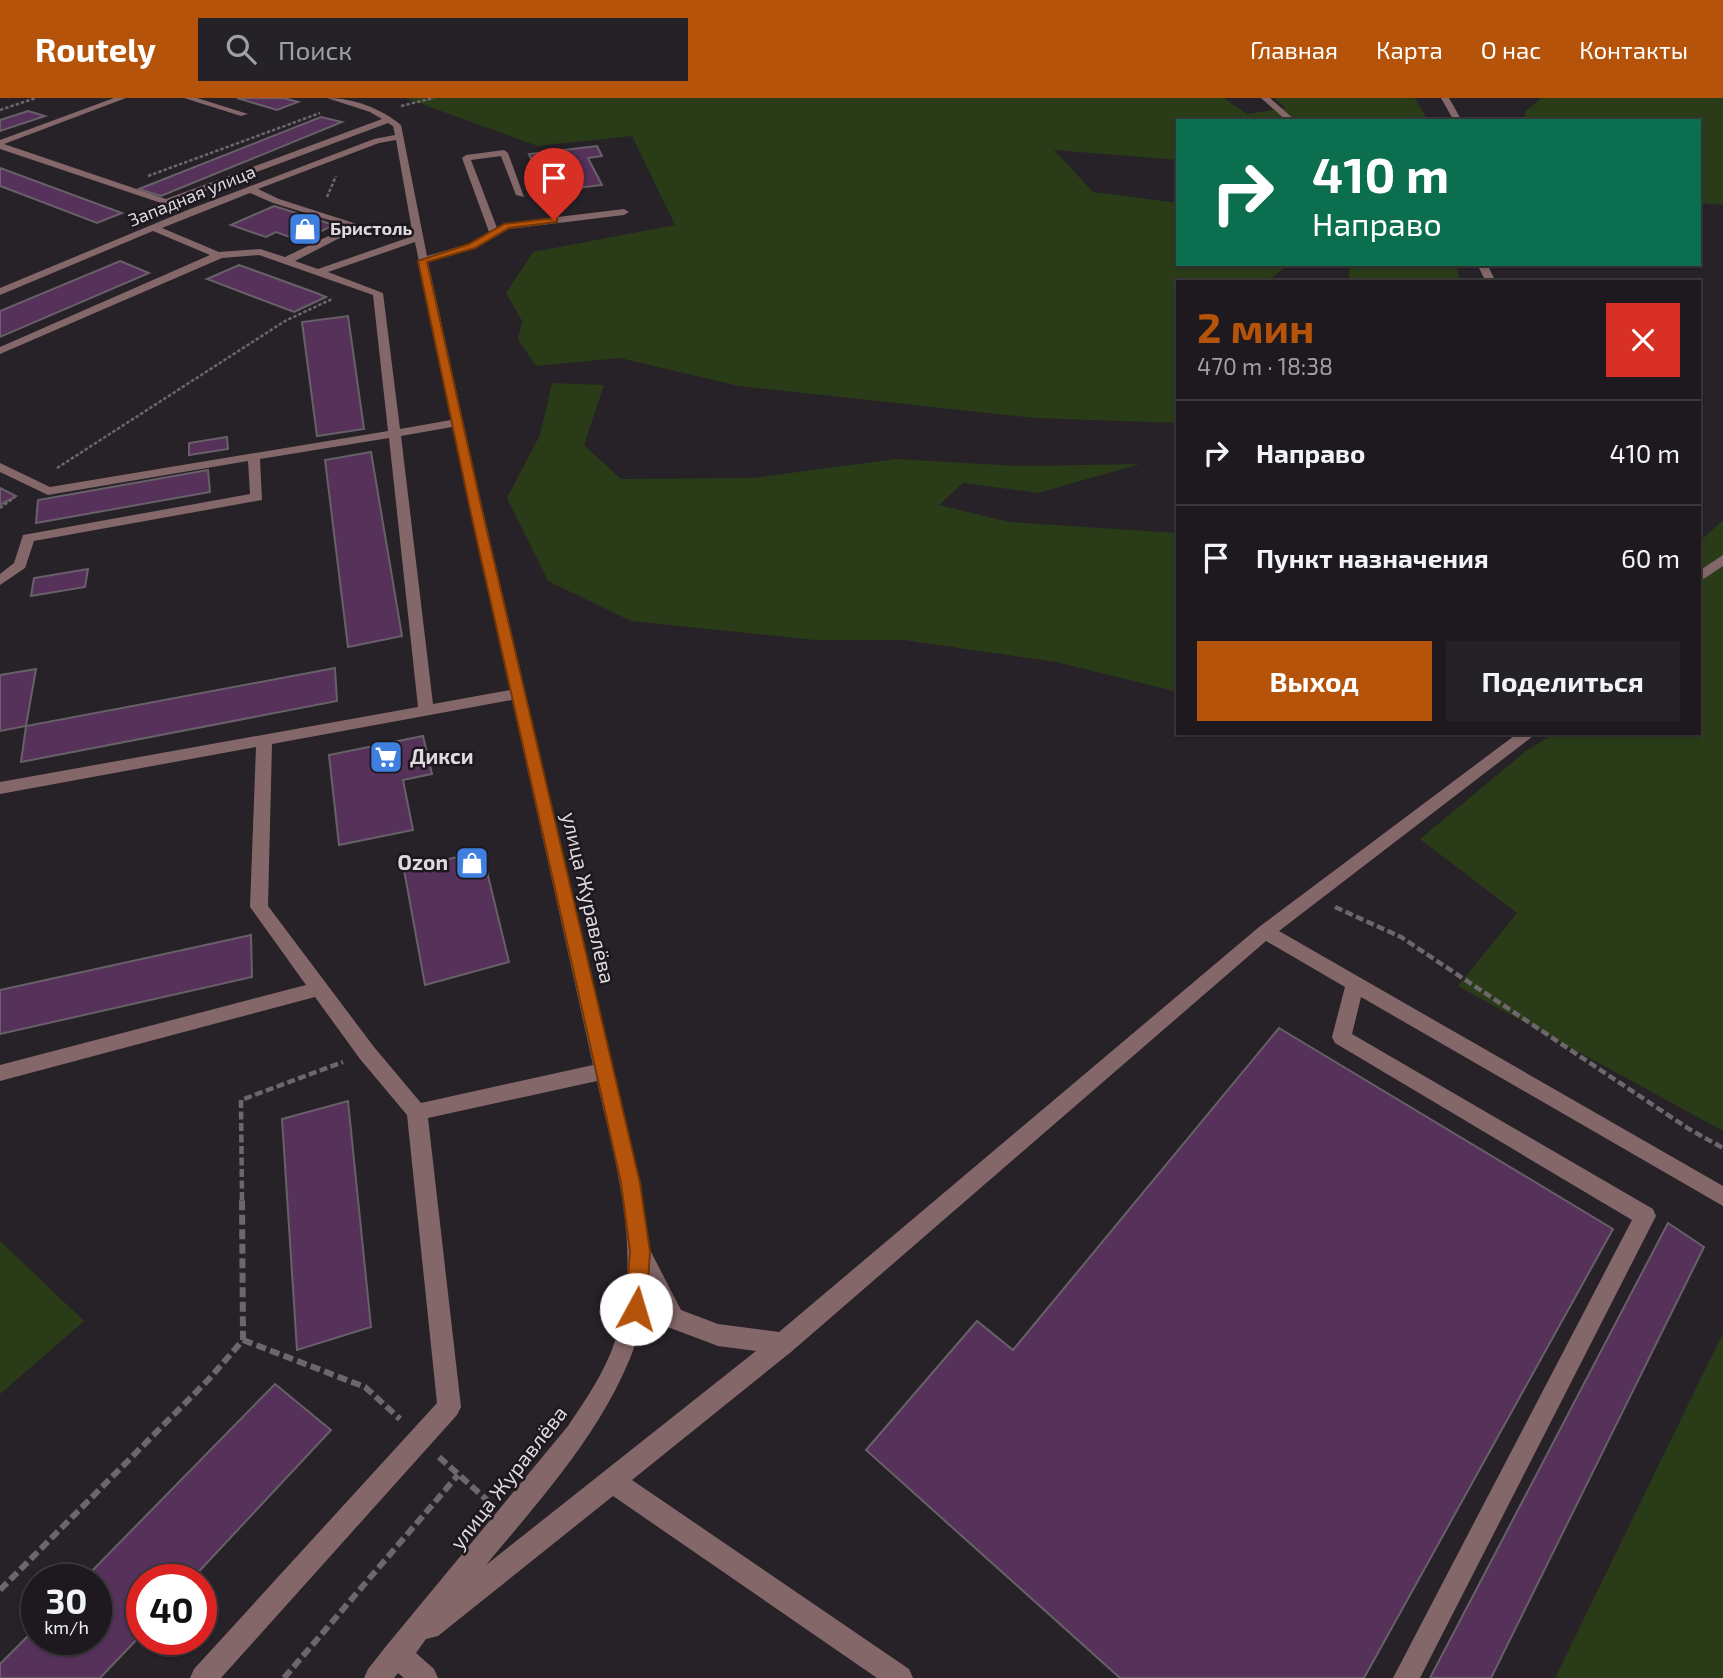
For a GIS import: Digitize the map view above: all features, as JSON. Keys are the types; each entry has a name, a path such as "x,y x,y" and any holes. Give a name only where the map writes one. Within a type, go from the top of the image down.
{"street":[{"path":"0,144 122,98"},
{"path":"188,98 244,114"},
{"path":"1265,98 1290,119"},
{"path":"1445,98 1457,119"},
{"path":"328,105 373,110 390,119"},
{"path":"166,202 390,119"},
{"name":"улица Журавлёва","path":"377,1678 581,1427 612,1375 626,1345 636,1309 640,1252 630,1183 457,423 422,261 397,125 390,119"},
{"name":"Западная улица","path":"0,292 193,211 377,141 399,137"},
{"path":"0,144 193,211"},
{"path":"494,232 466,158 504,153 521,195"},
{"path":"250,189 358,226 286,261"},
{"path":"422,261 472,246 507,226 624,212"},
{"path":"154,228 218,255 260,252 377,293 426,710"},
{"path":"318,272 418,237"},
{"path":"0,351 242,245"},
{"path":"0,467 48,491 457,423"},
{"path":"0,581 20,565 28,538 257,496 254,456"},
{"path":"1701,576 1723,559"},
{"path":"0,788 518,694"},
{"path":"425,1678 397,1654 473,1590 783,1344 1265,932 1526,735"},
{"path":"203,1678 449,1407 417,1112 367,1053 259,907 264,742"},
{"path":"1265,932 1723,1197"},
{"path":"1355,984 1342,1037 1645,1216 1406,1678"},
{"path":"0,1073 319,989"},
{"path":"417,1112 605,1071"},
{"path":"640,1252 673,1318 718,1335 783,1344"},
{"path":"612,1481 900,1678"}],"path":[{"path":"0,110 36,98"},
{"path":"119,187 328,105"},
{"path":"320,215 341,166"},
{"path":"0,508 285,321 358,287"},
{"path":"1313,896 1401,937 1689,1129 1723,1148"},
{"path":"0,1590 209,1380 243,1340 241,1100 367,1053"},
{"path":"243,1340 365,1387 458,1475 509,1518"},
{"path":"284,1678 458,1475"}],"green space":[{"path":"405,98 1224,98 1247,114 1285,108 1274,98 1415,98 1427,119 1176,119 1176,160 1054,150 1093,192 1176,203 1176,266 1287,266 1269,280 1176,280 1176,423 1035,418 739,386 620,358 536,366 518,339 522,321 506,293 533,252 675,225 632,136 538,146"},
{"path":"1541,98 1723,98 1723,205 1701,203 1701,119 1526,119 1525,112"},
{"path":"1349,266 1457,266 1459,280 1349,280"},
{"path":"552,383 604,385 584,445 621,479 753,478 896,459 1020,466 1140,464 1038,493 963,483 939,505 1009,522 1176,533 1176,692 1056,662 904,640 815,640 631,621 548,581 507,498 540,435"},
{"path":"1723,520 1723,1131 1458,986 1517,913 1420,839 1526,751 1552,735 1701,735 1701,540"},
{"path":"0,1241 84,1321 0,1394"},
{"path":"1723,1333 1723,1678 1555,1678"}],"building":[{"path":"237,98 284,98 298,102 277,110"},
{"path":"28,111 45,116 0,131 0,120"},
{"path":"321,117 342,122 161,196 139,189"},
{"path":"597,146 602,156 588,158 602,185 545,192 529,154"},
{"path":"0,168 122,213 97,223 0,186"},
{"path":"274,206 334,225 301,241 276,232 266,237 231,225"},
{"path":"120,261 149,273 0,337 0,311"},
{"path":"239,265 326,297 294,312 207,279"},
{"path":"348,316 364,429 317,436 302,322"},
{"path":"227,437 228,449 189,455 189,443"},
{"path":"371,452 402,636 348,647 325,460"},
{"path":"208,470 210,492 36,523 38,500"},
{"path":"0,488 16,496 0,505"},
{"path":"88,569 85,587 31,596 34,578"},
{"path":"335,668 337,701 21,762 26,726"},
{"path":"36,669 26,726 0,731 0,675"},
{"path":"423,736 432,774 403,780 413,830 339,845 329,755"},
{"path":"482,851 509,962 425,985 404,870"},
{"path":"251,935 252,977 0,1034 0,990"},
{"path":"1279,1028 1613,1229 1364,1678 1120,1678 866,1450 977,1321 1013,1350"},
{"path":"348,1101 371,1327 297,1350 282,1119"},
{"path":"1668,1223 1704,1247 1491,1678 1430,1678"},
{"path":"275,1384 331,1430 206,1564 126,1564 126,1651 100,1678 0,1678 0,1664 21,1643 21,1655 112,1655 112,1564 99,1564"}],"place":[{"name":"Бристоль","path":"305,229"},
{"name":"Дикси","path":"386,757"},
{"name":"Ozon","path":"472,863"}],"route":[{"path":"554,220 507,226 472,246 422,261 630,1183 640,1252 636,1309"}]}
